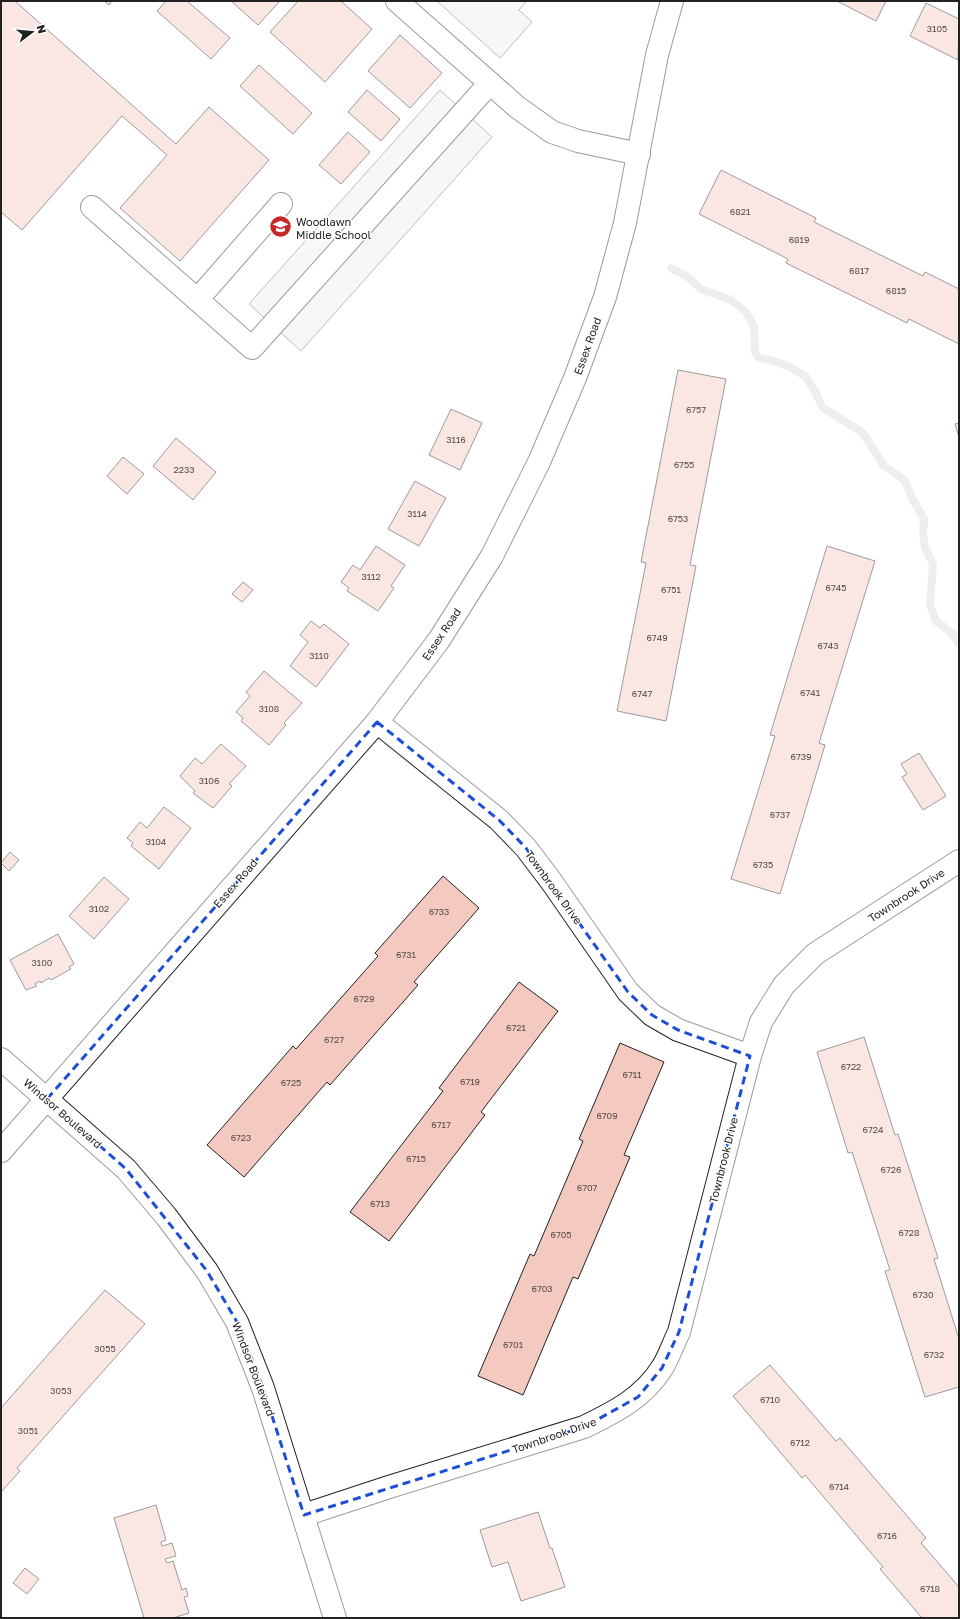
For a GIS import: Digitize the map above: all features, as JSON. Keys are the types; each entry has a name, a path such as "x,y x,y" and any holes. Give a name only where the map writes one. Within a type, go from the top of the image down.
{"street":[{"path":"398,1 517,107 552,132 578,141 639,154"},
{"name":"Essex Road","path":"1,1151 377,722 439,640 492,556 539,462 575,378 605,297 625,223 657,55 672,1"},
{"path":"92,207 252,348 490,83"},
{"path":"197,300 281,204"},
{"name":"Townbrook Drive","path":"377,722 499,820 526,848 551,881 628,992 652,1015 678,1030 750,1056"},
{"name":"Townbrook Drive","path":"304,1515 388,1487 584,1427 610,1414 638,1397 662,1368 679,1332 750,1056 761,1022 784,985 815,954 959,861"},
{"name":"Windsor Boulevard","path":"1,1059 126,1169 166,1216 207,1271 237,1322 260,1380 304,1515 335,1618"}],"highlighted area":[{"path":"377,722 499,820 526,848 628,992 652,1015 678,1030 750,1056 679,1332 662,1368 638,1397 584,1427 304,1515 263,1388 237,1322 207,1271 126,1169 47,1099"}],"shaded area":[{"path":"437,1 527,1 519,10 532,22 500,58"},
{"path":"440,90 492,137 301,351 249,304"}],"building":[{"path":"1,1 15,1 176,144 209,107 269,160 180,261 120,208 167,155 122,116 22,230 1,212"},
{"path":"104,1 112,1 109,5"},
{"path":"166,1 187,1 230,38 211,59 157,11"},
{"path":"231,1 280,1 258,25"},
{"path":"298,1 341,1 372,29 325,82 270,32"},
{"path":"837,1 886,1 876,21"},
{"path":"926,3 959,19 958,60 910,36"},
{"path":"400,35 442,73 410,108 368,71"},
{"path":"259,65 312,113 293,134 240,86"},
{"path":"367,90 400,119 381,141 348,112"},
{"path":"348,132 370,152 341,184 319,165"},
{"path":"721,170 816,218 814,222 923,276 925,272 959,289 959,344 909,319 907,323 786,263 788,259 699,214"},
{"path":"678,370 726,379 690,565 696,566 666,721 617,711 646,563 641,562"},
{"path":"451,409 482,423 460,470 429,455"},
{"path":"959,423 959,437 955,424"},
{"path":"176,438 216,472 193,500 153,466"},
{"path":"123,457 144,474 127,494 107,476"},
{"path":"415,481 446,498 419,546 388,529"},
{"path":"376,546 405,565 391,586 394,588 378,611 347,591 349,588 341,582 353,565 360,570"},
{"path":"827,546 875,561 819,743 825,745 780,894 731,879 775,736 770,735"},
{"path":"243,582 253,590 242,602 232,594"},
{"path":"311,621 320,628 324,624 349,644 316,687 290,666 308,642 300,635"},
{"path":"264,671 302,703 284,723 286,725 269,745 241,721 243,718 236,712 250,696 246,692"},
{"path":"221,744 246,766 229,784 232,786 213,808 193,793 195,791 180,776 195,758 202,764"},
{"path":"919,753 946,796 923,810 902,777 907,774 901,764"},
{"path":"164,807 191,828 159,869 131,846 133,843 127,838 140,822 147,828"},
{"path":"10,852 19,860 9,871 1,863"},
{"path":"443,876 479,908 414,982 418,985 330,1085 327,1082 244,1177 207,1145 293,1046 296,1049 378,956 375,953"},
{"path":"104,877 129,899 94,939 69,916"},
{"path":"58,934 74,964 69,967 71,969 51,980 49,978 41,983 40,981 35,984 37,986 26,990 10,960"},
{"path":"519,982 558,1011 481,1112 485,1115 389,1241 350,1212 443,1091 439,1088"},
{"path":"864,1037 895,1135 898,1134 938,1258 934,1259 959,1339 959,1387 925,1397 885,1271 890,1270 852,1152 848,1153 817,1052"},
{"path":"620,1043 664,1062 624,1155 630,1157 578,1279 573,1277 523,1395 478,1376 530,1254 534,1256 583,1141 579,1139"},
{"path":"105,1290 145,1324 17,1468 20,1471 1,1492 1,1408"},
{"path":"770,1365 836,1441 840,1438 926,1538 921,1543 959,1587 959,1618 922,1618 880,1569 883,1567 805,1475 802,1478 733,1396"},
{"path":"156,1505 166,1540 161,1542 162,1546 172,1543 176,1556 165,1559 167,1563 173,1561 182,1590 186,1588 188,1596 184,1597 189,1613 173,1618 144,1618 114,1518"},
{"path":"538,1512 565,1587 521,1601 508,1562 492,1567 480,1530"},
{"path":"25,1568 39,1579 27,1594 13,1583"}],"waterway":[{"path":"671,268 688,277 701,289 731,300 746,312 754,326 755,352 759,358 774,361 790,367 805,376 815,391 822,407 863,433 884,466 905,481 912,498 924,519 923,534 925,548 933,564 930,604 936,621 952,633 959,644"}],"place":[{"name":"Woodlawn Middle School","path":"281,227"}]}
